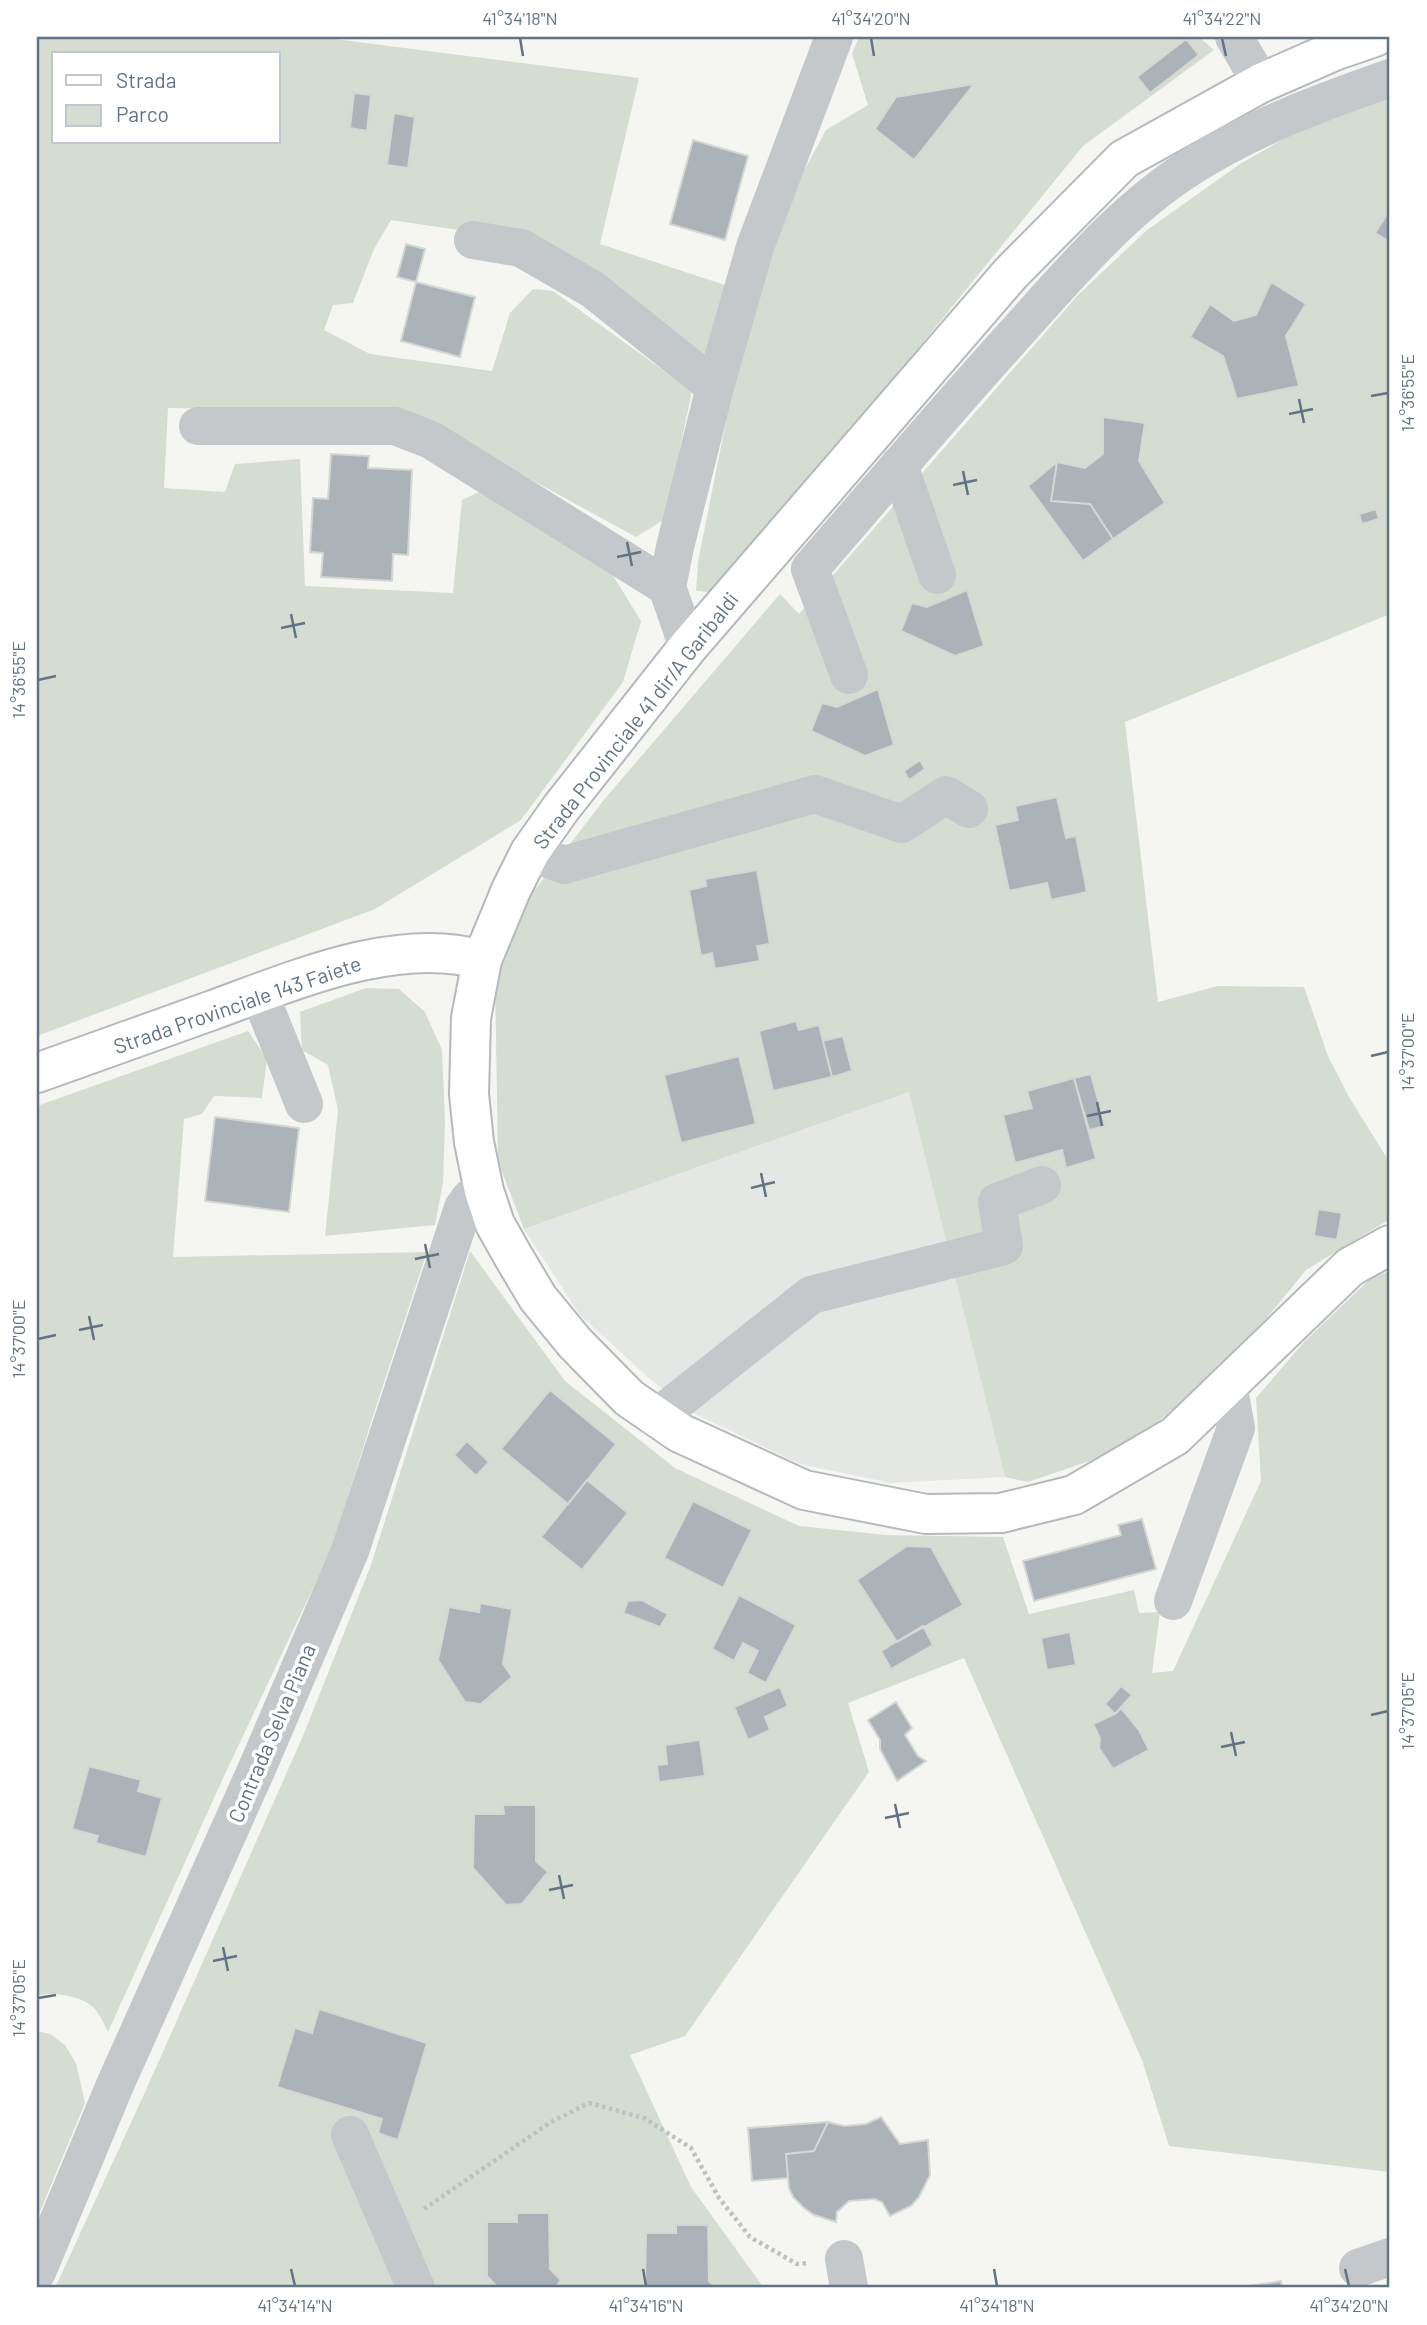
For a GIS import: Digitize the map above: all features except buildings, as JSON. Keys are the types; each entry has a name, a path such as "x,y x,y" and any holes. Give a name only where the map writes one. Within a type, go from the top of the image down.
{"main road":[{"name":"Strada Provinciale 41 dir/A Garibaldi","path":"1375,37 1332,44 1125,159 1011,273 688,647 561,808 530,852 496,922 482,960 471,1018 469,1094 474,1142 484,1191 495,1224 538,1298 575,1343 629,1398 680,1433 804,1490 926,1514 1001,1513 1074,1495 1175,1436 1350,1266 1390,1245"},
{"name":"Strada Provinciale 143 Faiete","path":"37,1073 259,993 318,973 379,957 454,954 482,960"}],"street":[{"path":"688,647 667,587 715,387 755,247 834,37"},
{"path":"1234,37 1261,83"},
{"path":"849,675 810,569 956,399 1089,253 1138,206 1192,166 1273,122 1390,78"},
{"path":"473,240 522,248 592,289 715,387"},
{"path":"926,372 956,399"},
{"path":"198,426 395,426 431,440 667,587"},
{"path":"899,465 937,575"},
{"path":"530,852 564,865 815,794 902,824 946,795 970,810"},
{"path":"259,993 304,1104"},
{"path":"656,1418 811,1295 1004,1247 997,1202 1042,1185"},
{"name":"Contrada Selva Piana","path":"37,2272 115,2085 258,1766 350,1551 463,1208 471,1197 484,1191"},
{"path":"1172,1601 1236,1428 1227,1384"},
{"path":"350,2135 416,2288"}],"path":[{"path":"392,2232 551,2122 589,2103 644,2118 691,2148 719,2198 750,2237 797,2264 846,2274"}],"shaded area":[{"path":"909,1092 1005,1477 891,1483 800,1464 695,1414 651,1380 580,1315 524,1229"}],"green space":[{"path":"37,37 319,37 639,78 600,244 728,286 705,363 520,239 391,220 374,249 353,303 333,305 324,330 370,354 492,371 510,313 533,289 553,291 692,391 665,519 636,537 409,413 168,408 164,488 225,492 235,464 300,459 305,586 453,593 462,500 481,491 609,569 641,621 623,682 521,820 375,909 37,1036"},
{"path":"859,37 1199,37 1214,50 1083,146 719,593 696,591 698,562 734,381 786,204 826,130 868,105 852,54"},
{"path":"1390,97 1390,614 1125,722 1158,1002 1218,986 1304,987 1328,1056 1349,1097 1390,1160 1390,1219 1306,1270 1254,1334 1188,1399 1116,1452 1028,1482 1005,1477 909,1092 524,1229 498,1161 495,975 518,912 603,801 780,594 799,614 1078,295 1147,230 1240,164 1294,133"},
{"path":"366,988 399,989 425,1012 442,1050 445,1121 443,1183 435,1225 325,1236 338,1110 328,1065 302,1050 300,1012"},
{"path":"248,1031 267,1059 262,1098 214,1096 202,1114 184,1119 173,1257 427,1252 332,1548 224,1776 108,2032 97,2012 88,2003 66,1996 37,1996 37,1106"},
{"path":"470,1251 565,1381 675,1468 799,1526 886,1535 1003,1537 1029,1614 1134,1590 1139,1613 1160,1612 1152,1673 1173,1671 1261,1481 1256,1398 1305,1341 1371,1278 1390,1271 1390,2172 1169,2146 1142,2060 964,1658 848,1703 869,1772 685,2036 630,2055 691,2187 764,2288 55,2288 303,1736 371,1565"},
{"path":"37,2031 50,2034 65,2045 76,2063 85,2103 37,2219"}]}
